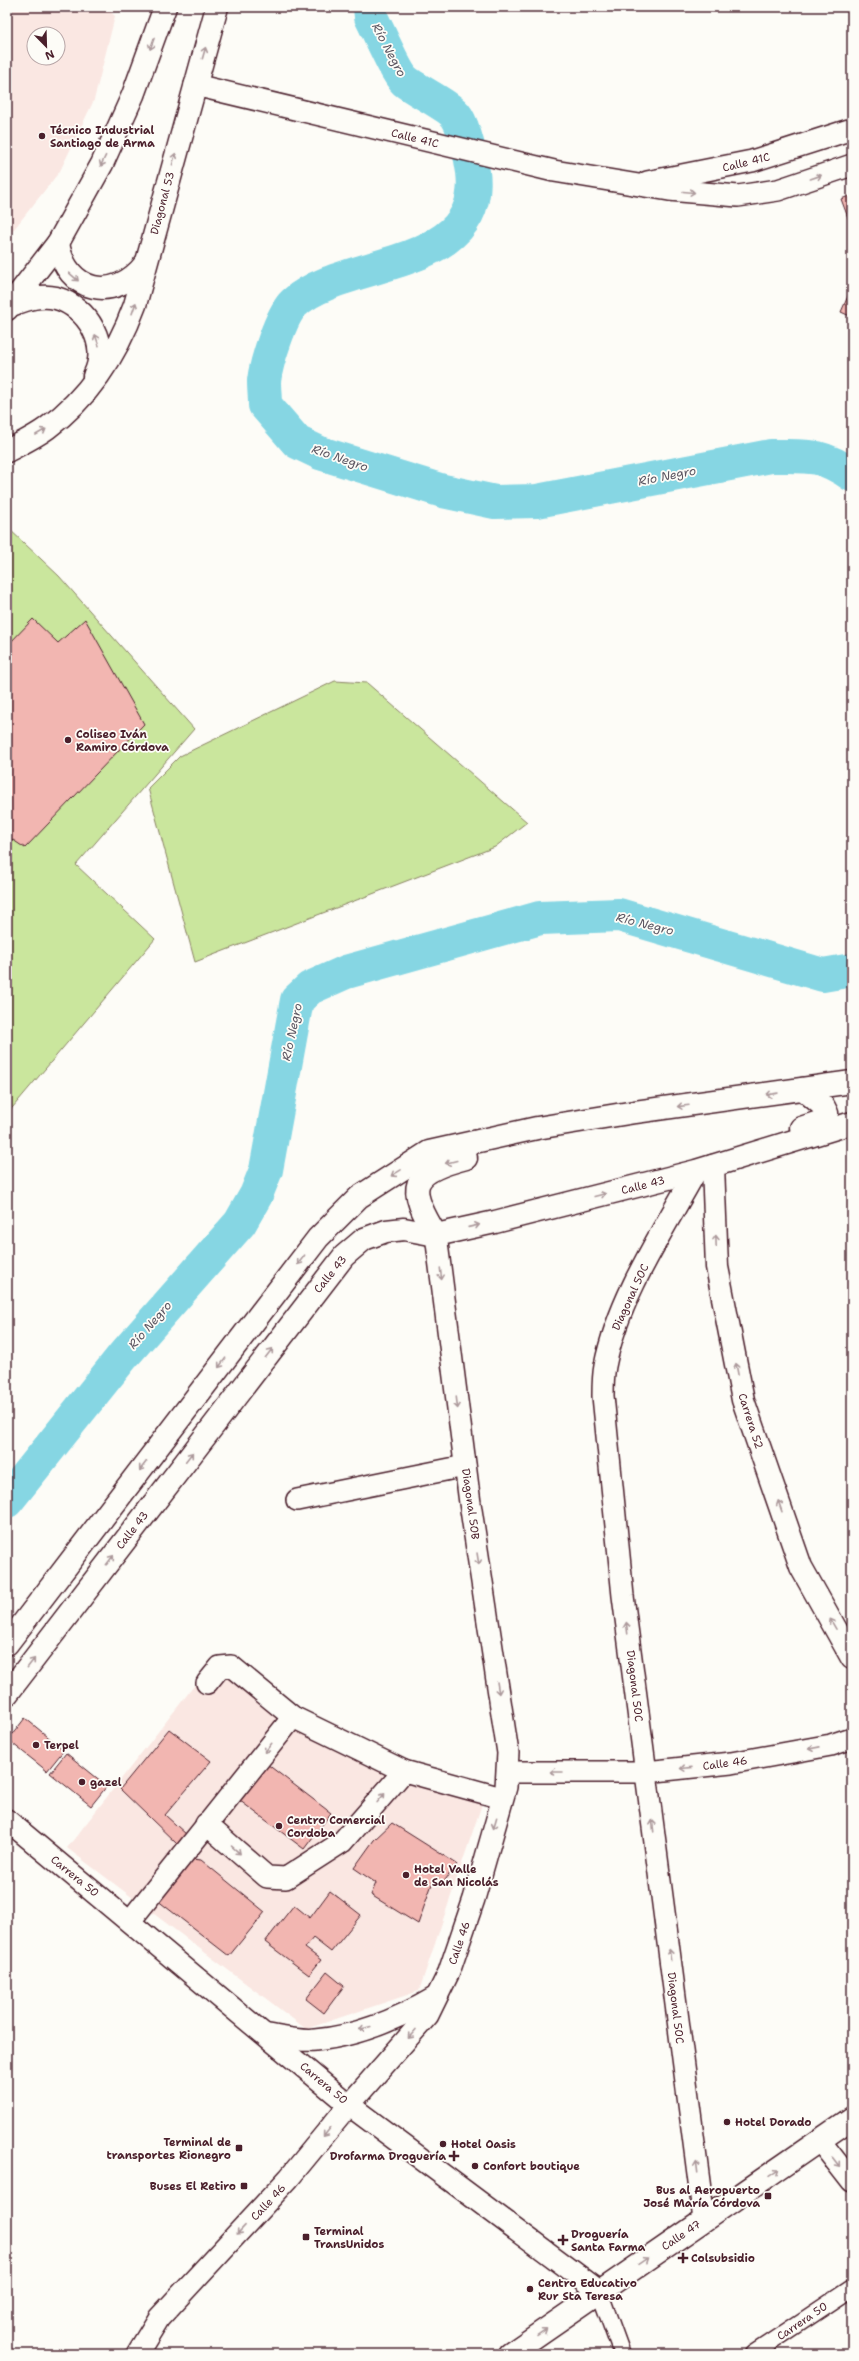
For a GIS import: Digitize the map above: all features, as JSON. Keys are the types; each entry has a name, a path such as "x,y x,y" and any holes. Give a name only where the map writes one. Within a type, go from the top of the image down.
{"street":[{"path":"9,307 58,243 102,164 133,95 165,7"},
{"name":"Diagonal 53","path":"87,390 108,364 126,330 135,305 217,7"},
{"name":"Calle 41C","path":"195,85 554,171 668,190 738,196 778,190 852,165"},
{"name":"Calle 41C","path":"637,184 752,161 852,129"},
{"path":"58,243 60,258 68,271 79,281 93,287 108,288 123,284 136,276 146,264"},
{"path":"7,451 46,429 80,399 87,390 98,369 99,346 92,325 87,319 76,308 56,298 33,297 9,307"},
{"path":"7,1644 318,1238 359,1197 429,1152 537,1128 635,1112 852,1082"},
{"path":"746,1156 757,1144 824,1119 827,1113 824,1107 803,1089"},
{"path":"436,1235 417,1200 417,1186 422,1177 439,1165 515,1146 614,1126 635,1112"},
{"name":"Calle 43","path":"7,1694 344,1256 364,1239 386,1231 404,1229 436,1235 705,1169 852,1123"},
{"name":"Carrera 52","path":"705,1169 717,1267 743,1400 801,1568 852,1658"},
{"name":"Diagonal 50C","path":"704,2220 623,1596 603,1396 604,1367 613,1334 628,1298 705,1169"},
{"name":"Diagonal 50B","path":"436,1235 465,1466 508,1753 508,1772"},
{"path":"297,1500 465,1466"},
{"path":"207,1684 220,1667 231,1666 293,1717 404,1771 502,1798"},
{"path":"130,1921 293,1717"},
{"name":"Calle 46","path":"137,2354 159,2318 289,2178 428,2015 449,1972 474,1899 508,1772 646,1772 731,1763 831,1745 852,1738"},
{"path":"206,1824 267,1877 286,1878 342,1842 404,1771"},
{"name":"Carrera 50","path":"7,1820 350,2105 599,2291"},
{"path":"267,2035 314,2040 340,2035 405,2015 438,1995"},
{"name":"Calle 47","path":"510,2354 599,2291 852,2118"},
{"path":"820,2141 852,2182"},
{"name":"Carrera 50","path":"753,2354 852,2288"},
{"path":"599,2291 622,2354"}],"shaded area":[{"name":"Técnico Industrial Santiago de Arma","path":"7,7 106,7 115,16 94,100 60,171 7,238"},
{"name":"Centro Comercial Cordoba","path":"212,1663 374,1755 483,1801 419,1991 306,2029 67,1848"}],"green space":[{"path":"7,527 59,576 194,729 76,865 155,939 7,1114"},
{"path":"335,681 367,683 527,822 495,847 195,962 148,788 180,756"}],"building":[{"path":"852,195 852,228 841,199"},
{"path":"852,287 852,317 841,312"},
{"name":"Coliseo Iván Ramiro Córdova","path":"33,619 58,643 85,619 144,724 25,848 7,836 7,646"},
{"name":"Terpel","path":"25,1718 64,1750 47,1771 8,1740"},
{"path":"169,1729 211,1761 165,1815 187,1835 178,1845 120,1789"},
{"name":"gazel","path":"66,1753 107,1786 91,1806 50,1773"},
{"path":"263,1761 331,1813 304,1849 235,1797"},
{"name":"Hotel Valle de San Nicolás","path":"392,1823 457,1864 443,1883 433,1881 418,1924 371,1895 376,1883 354,1868 374,1840"},
{"path":"191,1859 201,1860 265,1912 229,1956 157,1900"},
{"path":"330,1891 361,1915 331,1952 313,1938 305,1948 321,1960 309,1975 265,1942 294,1905 310,1918"},
{"path":"327,1972 344,1986 324,2013 306,1999"}],"waterway":[{"name":"Río Negro","path":"370,7 371,17 392,61 401,76 410,85 448,108 460,122 471,159 473,172 471,204 457,228 435,245 407,258 345,277 317,288 294,303 289,309 279,328 265,373 265,405 297,442 320,453 443,491 495,502 537,501 771,456 804,456 822,459 852,475"},
{"name":"Río Negro","path":"7,1501 123,1356 240,1223 256,1195 266,1170 297,1000 310,988 346,972 540,918 619,915 823,975 852,970"}],"place":[{"name":"Técnico Industrial Santiago de Arma","path":"42,136"},
{"name":"Coliseo Iván Ramiro Córdova","path":"68,740"},
{"name":"Terpel","path":"36,1745"},
{"name":"gazel","path":"82,1782"},
{"name":"Centro Comercial Cordoba","path":"279,1826"},
{"name":"Hotel Valle de San Nicolás","path":"406,1875"},
{"name":"Hotel Dorado","path":"727,2122"},
{"name":"Hotel Oasis","path":"443,2144"},
{"name":"Terminal de transportes Rionegro","path":"239,2148"},
{"name":"Drofarma Droguería","path":"454,2156"},
{"name":"Confort boutique","path":"475,2166"},
{"name":"Buses El Retiro","path":"244,2186"},
{"name":"Bus al Aeropuerto José María Córdova","path":"768,2196"},
{"name":"Terminal TransUnidos","path":"306,2237"},
{"name":"Droguería Santa Farma","path":"563,2240"},
{"name":"Colsubsidio","path":"683,2258"},
{"name":"Centro Educativo Rur Sta Teresa","path":"530,2289"}]}
